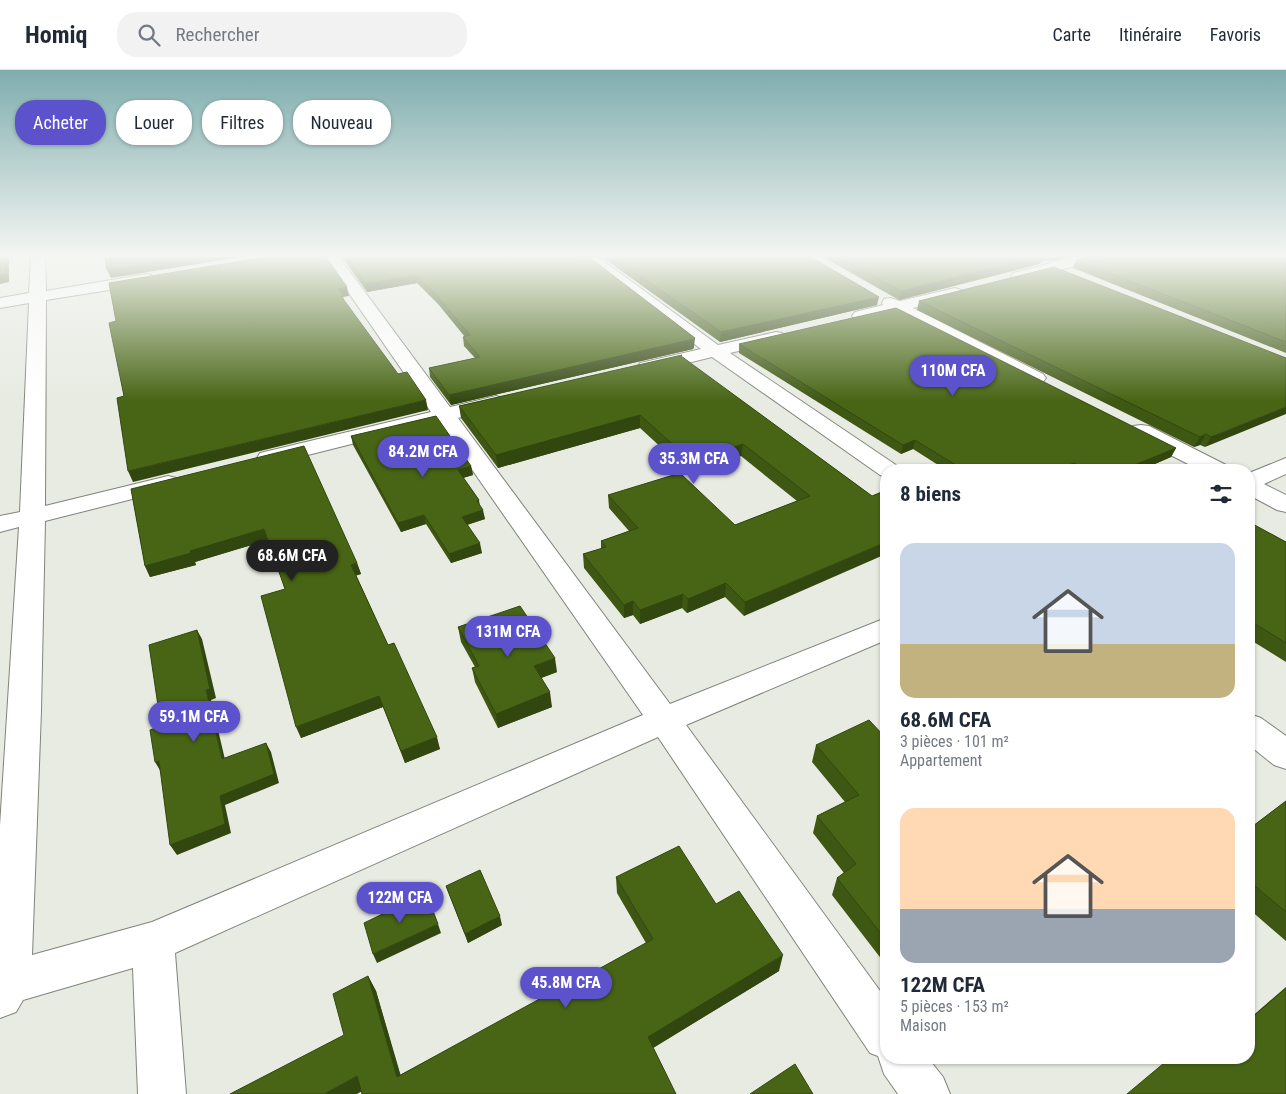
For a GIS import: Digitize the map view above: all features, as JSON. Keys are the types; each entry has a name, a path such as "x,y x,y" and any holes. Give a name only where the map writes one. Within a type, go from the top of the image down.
{"street":[{"path":"37,305 32,516 16,866 4,991 153,942 664,720 880,630"},
{"path":"366,305 664,720 880,1029"},
{"path":"653,305 715,351 880,464"},
{"path":"891,305 1049,384"},
{"path":"840,322 909,305"},
{"path":"628,372 792,333"},
{"path":"253,462 513,398"},
{"path":"1129,425 1206,464"},
{"path":"1255,479 1286,466"},
{"path":"0,524 186,478"},
{"path":"1255,489 1286,505"},
{"path":"1255,732 1286,755"},
{"path":"153,942 162,1094"},
{"path":"904,1064 926,1094"}],"building":[{"path":"113,305 347,305 398,374 407,372 426,400 128,471 117,398 124,396 109,323 116,321"},
{"path":"444,305 652,305 695,338 449,395 429,368 480,357 463,337 470,335"},
{"path":"682,305 844,305 721,332"},
{"path":"927,305 1150,305 1286,358 1286,407 1211,437 1206,434 1200,437"},
{"path":"1191,305 1286,305 1286,342"},
{"path":"896,308 1176,448 1137,464 954,464 915,440 903,445 739,344"},
{"path":"682,355 872,496 880,493 880,545 745,602 726,583 688,599 683,594 640,610 633,601 624,605 583,554 606,547 601,541 638,528 608,495 680,473 735,525 810,496 743,444 690,460 640,415 496,455 459,406"},
{"path":"436,416 471,466 458,470 479,500 477,501 483,510 462,517 480,543 449,554 424,515 398,523 351,436"},
{"path":"304,446 357,563 351,565 388,645 394,643 437,737 401,751 379,696 296,727 261,596 285,589 264,529 145,566 131,489"},
{"path":"1255,525 1286,542 1286,643 1255,624"},
{"path":"520,606 555,658 534,666 550,692 496,714 472,668 479,666 458,627"},
{"path":"197,630 210,689 206,690 222,759 266,743 274,774 220,796 225,824 170,845 159,761 155,762 150,730 161,726 149,645"},
{"path":"869,720 880,732 880,932 837,878 856,864 817,816 859,795 816,745"},
{"path":"1286,801 1286,912 1255,886 1255,824"},
{"path":"679,846 716,904 739,891 783,955 648,1037 676,1094 362,1094 357,1076 324,1094 230,1094 344,1035 333,994 368,976 397,1077 576,979 577,981 653,939 616,877"},
{"path":"480,870 500,916 465,934 446,886"},
{"path":"426,893 438,924 373,954 364,923"},
{"path":"1286,988 1286,1094 1127,1094 1163,1064 1255,1064 1255,1015"},
{"path":"795,1064 813,1094 750,1094"}]}
